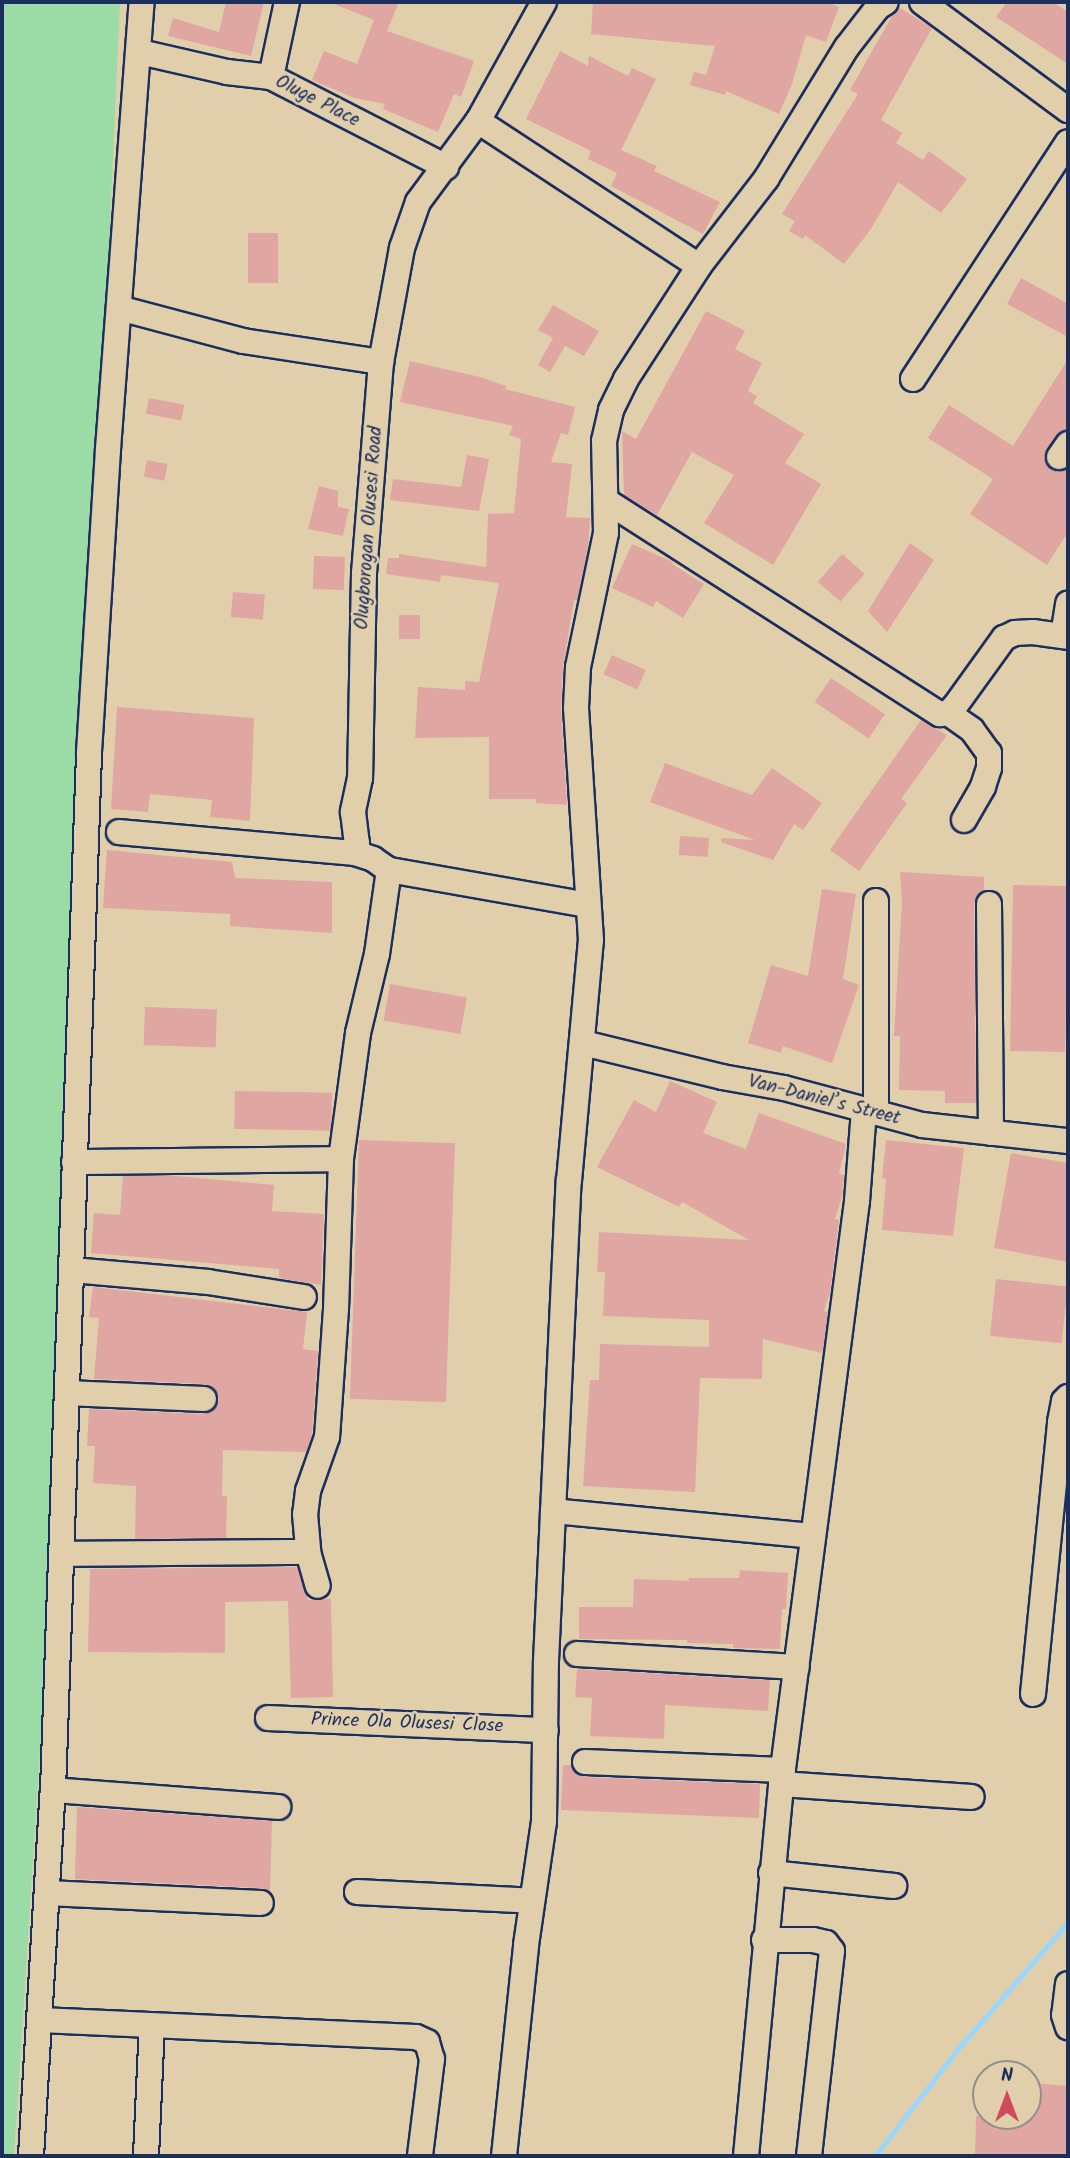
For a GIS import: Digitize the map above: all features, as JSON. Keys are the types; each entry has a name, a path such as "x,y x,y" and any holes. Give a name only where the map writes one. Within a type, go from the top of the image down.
{"street":[{"path":"31,2156 53,1790 89,752 142,2"},
{"path":"271,77 287,2"},
{"name":"Olugborogan Olusesi Road","path":"355,853 357,842 354,812 360,778 364,573 381,362 402,248 418,202 478,121 544,2"},
{"path":"504,2156 532,1901 544,1821 553,1511 569,1181 591,940 576,708 578,667 601,566 608,502 604,441 611,410 626,379 699,266 766,178 847,47 877,7 886,2"},
{"path":"922,2 1068,110"},
{"name":"Oluge Place","path":"140,52 227,72 271,77 446,167"},
{"path":"478,121 699,266"},
{"path":"912,379 1068,142"},
{"path":"119,308 243,341 381,362"},
{"path":"608,502 931,710 948,713 972,730 989,753 989,768 983,787 964,820"},
{"path":"948,713 1004,638 1015,633 1033,632 1066,637 1068,603"},
{"path":"119,832 355,853 373,859 389,870 588,905"},
{"path":"318,1586 308,1552 305,1514 308,1491 327,1437 336,1309 341,1159 358,1033 377,954 389,870"},
{"path":"746,2156 764,1940 782,1777 870,1112 876,901"},
{"path":"989,904 992,1133"},
{"name":"Van-Daniel’s Street","path":"583,1043 722,1077 784,1088 922,1125 1068,1141"},
{"path":"74,1162 341,1159"},
{"path":"72,1270 208,1282 304,1297"},
{"path":"67,1393 204,1399"},
{"path":"1033,1694 1060,1422 1064,1401 1068,1397"},
{"path":"553,1511 813,1536"},
{"path":"61,1554 308,1552"},
{"path":"577,1654 797,1667"},
{"name":"Prince Ola Olusesi Close","path":"268,1718 547,1730"},
{"path":"586,1762 782,1777 972,1797"},
{"path":"53,1790 278,1807"},
{"path":"771,1873 894,1886"},
{"path":"357,1892 532,1901"},
{"path":"47,1893 261,1903"},
{"path":"764,1940 813,1940 826,1943 832,1951 809,2156"},
{"path":"1068,1984 1064,2015 1068,2027"},
{"path":"40,2020 416,2037 427,2042 432,2059 420,2156"},
{"path":"146,2156 152,2026"}],"green space":[{"path":"2,2 120,2 42,1719 14,2156 2,2156"}],"building":[{"path":"226,2 264,2 251,56 168,36 173,18 219,32"},
{"path":"329,2 399,2 387,31 474,61 461,97 454,94 438,132 383,109 385,104 354,98 312,80 324,51 357,64 374,20"},
{"path":"593,2 826,2 839,7 826,42 806,35 792,84 779,114 726,91 725,95 690,85 694,72 706,75 715,46 591,34"},
{"path":"1007,2 1053,2 1068,12 1068,64 996,17"},
{"path":"900,8 932,28 881,120 902,133 896,143 923,160 929,151 967,179 941,213 898,182 871,229 844,264 805,235 803,239 789,231 795,221 782,214 858,94 850,90 892,16"},
{"path":"560,51 588,66 589,56 628,76 632,68 656,79 621,150 657,166 654,171 720,202 703,234 611,186 617,173 588,159 591,151 526,119"},
{"path":"248,233 278,233 278,283 248,283"},
{"path":"1021,278 1068,304 1068,337 1007,304"},
{"path":"553,305 599,331 584,356 565,346 550,372 538,365 553,338 538,330"},
{"path":"706,311 745,331 735,349 762,363 748,391 757,396 753,403 804,434 785,463 821,484 773,565 704,523 734,475 692,452 657,515 624,495 622,431 636,439"},
{"path":"1068,359 1068,429 1056,436 1044,456 1051,470 1058,472 1068,468 1068,532 1047,565 970,514 993,479 928,438 949,405 1013,446"},
{"path":"410,361 480,377 506,386 505,389 575,407 568,435 561,433 551,462 572,464 566,517 590,518 588,547 577,600 574,600 563,666 561,709 567,805 536,803 536,799 489,799 489,737 415,738 418,687 465,690 465,681 479,682 499,583 441,575 440,582 386,574 388,558 399,558 399,554 486,567 488,514 514,513 521,439 509,435 513,426 400,402"},
{"path":"149,398 184,405 181,421 146,414"},
{"path":"467,455 489,459 479,511 390,500 393,479 461,487"},
{"path":"147,460 168,464 164,481 144,477"},
{"path":"319,486 338,491 338,507 349,509 343,536 308,529"},
{"path":"910,543 934,560 887,632 868,611"},
{"path":"632,544 673,562 672,564 704,584 683,618 656,601 653,607 612,588"},
{"path":"842,554 865,574 840,602 818,582"},
{"path":"314,556 345,557 344,590 313,589"},
{"path":"233,592 265,595 263,620 231,617"},
{"path":"399,615 420,615 420,639 399,639"},
{"path":"612,655 646,670 637,689 603,674"},
{"path":"831,678 885,714 869,738 815,702"},
{"path":"117,707 254,718 250,821 210,817 212,800 150,794 148,812 111,809"},
{"path":"921,720 947,735 901,799 907,803 859,871 830,850"},
{"path":"665,763 752,795 772,768 822,803 803,830 794,824 773,860 721,842 722,838 755,840 650,802"},
{"path":"680,836 709,838 708,857 679,855"},
{"path":"107,850 232,862 235,878 332,882 332,933 230,926 230,914 103,908"},
{"path":"900,872 984,877 984,891 976,896 974,904 976,1103 945,1103 945,1091 899,1090 900,1036 894,1036 902,901"},
{"path":"1013,885 1068,886 1065,1052 1010,1051"},
{"path":"822,889 856,894 843,979 859,985 832,1063 783,1046 781,1053 748,1043 771,965 808,976"},
{"path":"390,984 467,998 460,1034 384,1020"},
{"path":"145,1007 217,1010 216,1047 144,1045"},
{"path":"670,1081 717,1102 703,1133 746,1149 759,1113 846,1144 839,1174 844,1175 842,1197 835,1219 839,1220 830,1292 824,1311 828,1312 823,1349 822,1353 763,1339 762,1379 700,1378 695,1492 583,1486 590,1380 599,1380 600,1344 709,1347 709,1320 603,1316 605,1272 597,1272 599,1232 749,1240 682,1202 679,1207 597,1167 634,1100 656,1112"},
{"path":"235,1091 332,1093 331,1131 234,1129"},
{"path":"359,1140 455,1143 446,1402 350,1399"},
{"path":"886,1140 964,1148 953,1236 882,1230 886,1179 882,1178"},
{"path":"1011,1153 1068,1163 1068,1262 994,1248"},
{"path":"123,1176 177,1176 274,1185 272,1211 324,1214 321,1285 279,1278 279,1269 91,1253 94,1213 120,1215"},
{"path":"996,1279 1068,1287 1062,1343 990,1336"},
{"path":"93,1287 307,1312 303,1349 318,1351 312,1434 306,1452 223,1450 222,1496 227,1496 226,1538 135,1539 136,1486 93,1483 95,1446 87,1446 89,1409 203,1414 216,1408 219,1399 217,1392 205,1384 94,1379 99,1318 89,1317"},
{"path":"297,1567 308,1600 331,1599 333,1697 291,1698 288,1601 225,1602 225,1653 88,1652 90,1569"},
{"path":"740,1570 788,1573 786,1609 782,1609 780,1649 733,1648 733,1644 687,1643 687,1640 579,1639 579,1607 633,1607 634,1579 689,1581 689,1578 739,1578"},
{"path":"577,1669 770,1680 768,1711 665,1705 664,1739 590,1736 592,1698 575,1697"},
{"path":"563,1765 571,1765 577,1774 584,1777 760,1784 759,1818 561,1810"},
{"path":"77,1807 272,1821 270,1891 262,1888 75,1879"},
{"path":"1042,2084 1068,2086 1068,2156 975,2156 976,2130 1042,2130"}],"waterway":[{"path":"875,2156 957,2050 1068,1922"}]}
